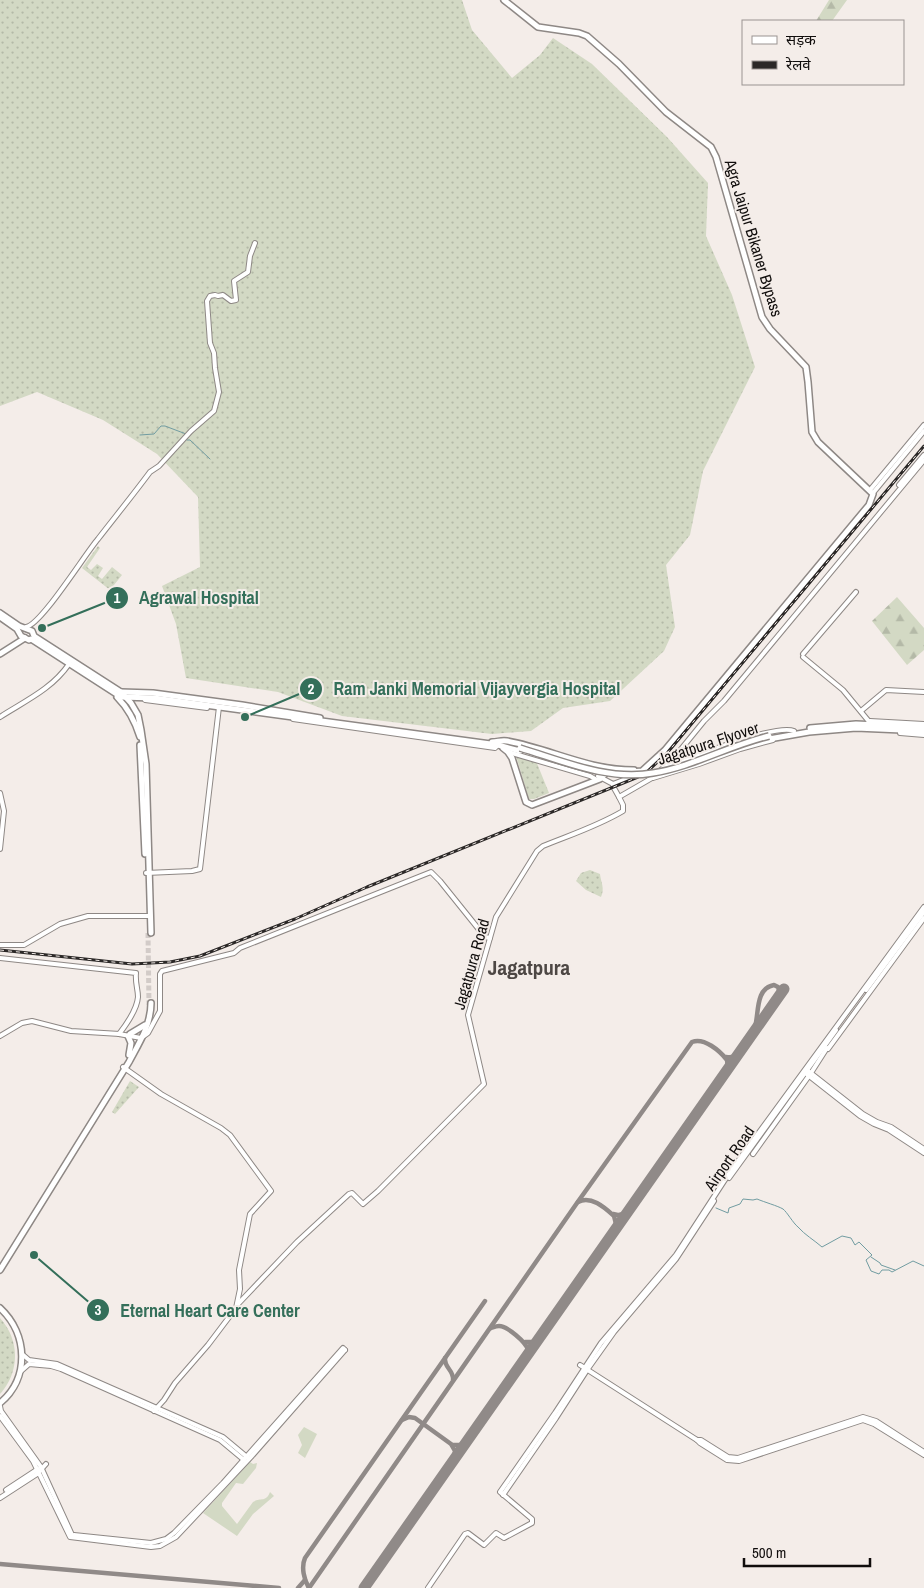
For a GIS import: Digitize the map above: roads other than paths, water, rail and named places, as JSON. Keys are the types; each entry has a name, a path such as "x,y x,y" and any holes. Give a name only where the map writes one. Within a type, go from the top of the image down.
{"main road":[{"path":"504,0 517,9"},
{"path":"508,0 517,9"},
{"name":"Agra Jaipur Bikaner Bypass","path":"517,9 544,27 587,34 639,82 666,112 715,153 762,317 770,330 806,367 812,432 818,442 871,491"},
{"path":"498,744 501,740 507,741 607,770 642,771 665,750 869,505 873,497 871,491"},
{"path":"0,613 69,664 114,693 143,698"},
{"path":"0,617 124,696 136,711"},
{"path":"0,652 15,641 22,630"},
{"path":"0,652 31,636"},
{"path":"124,696 152,695 200,700 332,723 498,744 512,758 526,802 532,806 598,778 607,770"},
{"path":"147,872 146,764 136,711 137,703 143,698 152,695 219,708 332,723"},
{"path":"124,696 136,722 140,738 149,933"},
{"name":"Jagatpura Flyover","path":"498,744 518,751 598,771 635,775 666,770 741,744 782,733 851,724 870,724"},
{"path":"870,724 924,725"},
{"path":"870,724 924,733"},
{"path":"518,751 514,757 526,797 530,802 598,778"},
{"path":"0,1266 124,1068 154,1014 150,1004 141,1037 124,1068 0,1270"},
{"path":"130,1055 131,1043 129,1035 145,1025"},
{"path":"0,1308 17,1332 22,1354 20,1372 12,1391 0,1405"}],"street":[{"path":"22,630 33,624 150,472 159,466 190,431 214,411 219,392 214,353 210,343 207,301 214,294 218,296 223,295 231,301 236,300 234,281 248,272 250,256 255,243"},
{"path":"871,491 924,425"},
{"path":"871,491 924,432"},
{"path":"887,503 924,455"},
{"path":"652,778 673,759 704,721 724,701 924,460"},
{"path":"856,592 803,655 843,690 870,724"},
{"path":"31,636 33,624"},
{"path":"0,717 47,688 69,664"},
{"path":"861,712 886,690 924,692"},
{"path":"143,698 145,700 219,708 200,869 192,871 147,872"},
{"path":"661,769 713,749 782,733"},
{"path":"613,784 619,797 652,778 793,733"},
{"path":"508,752 518,751 613,784 629,779 642,771"},
{"path":"0,793 4,811 0,849"},
{"name":"Jagatpura Road","path":"238,1304 297,1242 349,1194 352,1193 363,1204 379,1190 484,1084 468,1015 496,917 537,851 543,846 604,822 624,811 619,797"},
{"path":"0,1036 22,1022 32,1021 71,1031 141,1037 148,1033 160,1010 160,980 162,971 234,953 240,948 300,923 431,872 434,872 485,937 490,938"},
{"name":"Airport Road","path":"807,1072 924,907"},
{"name":"Airport Road","path":"501,1494 556,1418 586,1369 614,1332 676,1260 728,1179 924,912"},
{"path":"0,944 24,945 50,930 75,919 100,916 149,916"},
{"path":"826,1047 924,918"},
{"path":"0,958 136,973 135,981 138,998 136,1006 119,1034"},
{"path":"154,1014 161,1004"},
{"path":"124,1068 161,1094 230,1135 272,1191 250,1214 239,1270 240,1289 238,1304 229,1319 175,1383 168,1396 156,1409"},
{"path":"807,1072 863,1114 891,1128 924,1149"},
{"path":"807,1072 860,1116 889,1130 924,1153"},
{"path":"753,1154 807,1072"},
{"path":"0,1405 1,1411 40,1469 70,1538 151,1547 160,1546 176,1536 187,1522 247,1460 345,1350 342,1348 247,1460"},
{"path":"22,1354 29,1360 58,1364 156,1409"},
{"path":"20,1372 28,1364 51,1366 223,1437 247,1460"},
{"path":"580,1365 727,1460 736,1462 765,1454 864,1420 924,1453"},
{"path":"428,1588 465,1534 468,1533 484,1545 496,1534 504,1538 532,1523 532,1519 501,1494 586,1369"},
{"path":"0,1416 40,1469"},
{"path":"0,1496 40,1469"}],"waterway":[{"path":"140,435 154,434 161,426 186,434"},
{"path":"187,440 190,440 210,459"},
{"path":"716,1208 728,1213 729,1208 740,1204 743,1199 757,1199 783,1209 804,1233 822,1247 842,1236 851,1238 855,1245 859,1242 872,1255 866,1260 871,1271 879,1274 882,1270 892,1272 913,1261 924,1266"},
{"path":"871,1257 881,1265 895,1270"}],"tunnel":[{"path":"148,933 149,1005"}],"railway":[{"path":"0,950 132,964 170,962 200,956 295,919 367,887 638,777 648,771 668,752 924,446"}],"place":[{"name":"Agrawal Hospital","path":"42,628"},
{"name":"Ram Janki Memorial Vijayvergia Hospital","path":"245,717"},
{"name":"Eternal Heart Care Center","path":"34,1255"}],"district":[{"name":"Jagatpura","path":"529,968"}]}
